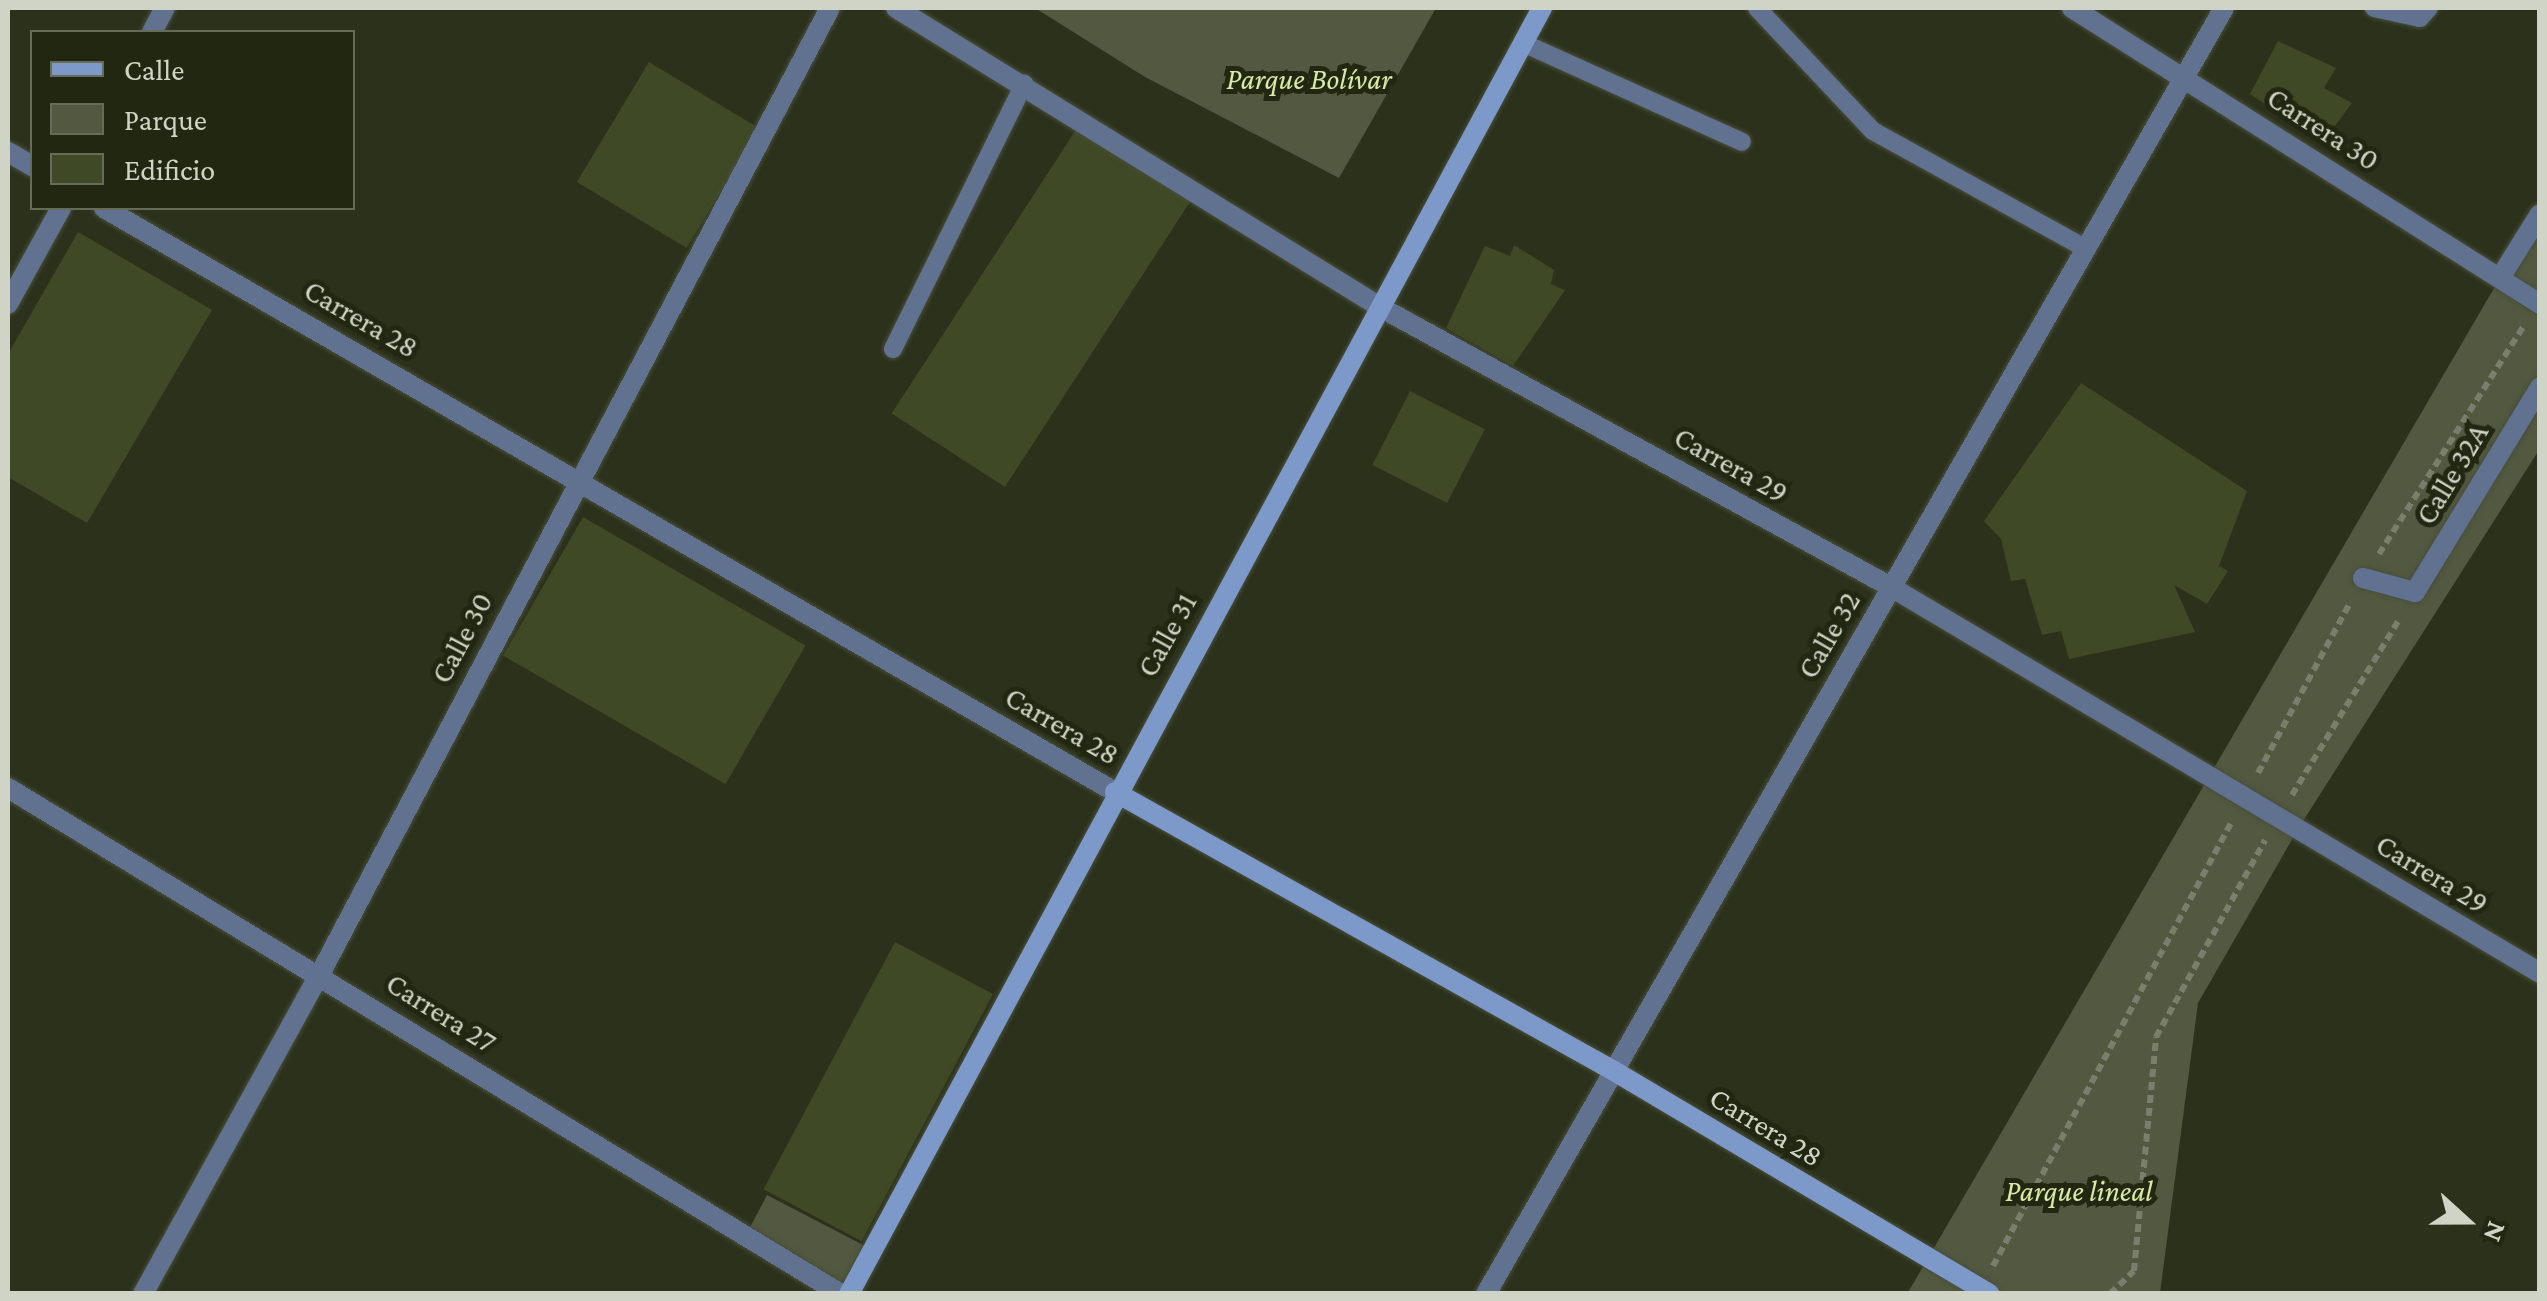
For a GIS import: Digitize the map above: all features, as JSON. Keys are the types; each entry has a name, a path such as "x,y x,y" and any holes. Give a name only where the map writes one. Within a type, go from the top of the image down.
{"main road":[{"name":"Calle 31","path":"850,1294 1115,792 1542,8"},
{"name":"Carrera 28","path":"1115,792 1614,1072 1990,1294"}],"street":[{"path":"153,30 165,8"},
{"name":"Calle 30","path":"143,1294 320,974 830,8"},
{"name":"Carrera 29","path":"896,8 1380,307 1891,586 2540,973"},
{"name":"Carrera 30","path":"2072,8 2184,75 2540,304"},
{"name":"Calle 32","path":"1486,1294 2224,8"},
{"path":"8,152 30,165"},
{"path":"8,304 60,210"},
{"name":"Carrera 28","path":"108,210 580,479 1115,792"},
{"path":"2500,278 2540,214"},
{"name":"Calle 32A","path":"2415,592 2540,387"},
{"path":"2363,578 2415,592"},
{"name":"Carrera 27","path":"8,788 320,974 841,1294"}],"lane":[{"path":"1758,8 1808,54 1873,131 2084,248"},
{"path":"2374,8 2420,18 2429,8"},
{"path":"1522,43 1742,142"},
{"path":"893,350 1024,84"}],"path":[{"path":"2110,1294 2134,1271 2156,1037 2278,817 2415,592"}],"green space":[{"name":"Parque Bolívar","path":"1035,8 1436,8 1339,178 1145,77"},
{"name":"Parque lineal","path":"2539,222 2539,450 2298,829 2198,1003 2160,1293 1907,1294 2500,278"},
{"path":"767,1195 867,1247 845,1290 748,1231"}],"building":[{"path":"2278,41 2336,68 2324,88 2352,103 2323,142 2250,94"},
{"path":"649,62 759,128 687,248 577,182"},
{"path":"1079,125 1192,199 1005,487 892,414"},
{"path":"78,232 212,310 87,523 8,477 8,354"},
{"path":"1514,245 1554,270 1551,284 1565,290 1513,366 1446,328 1485,246 1510,256"},
{"path":"2081,383 2247,491 2219,566 2228,571 2207,604 2174,585 2195,632 2069,659 2061,631 2042,635 2025,579 2011,581 2001,539 1984,521"},
{"path":"1410,391 1485,429 1447,503 1372,465"},
{"path":"583,517 806,646 726,784 503,656"},
{"path":"895,942 993,994 862,1241 764,1189"}]}
